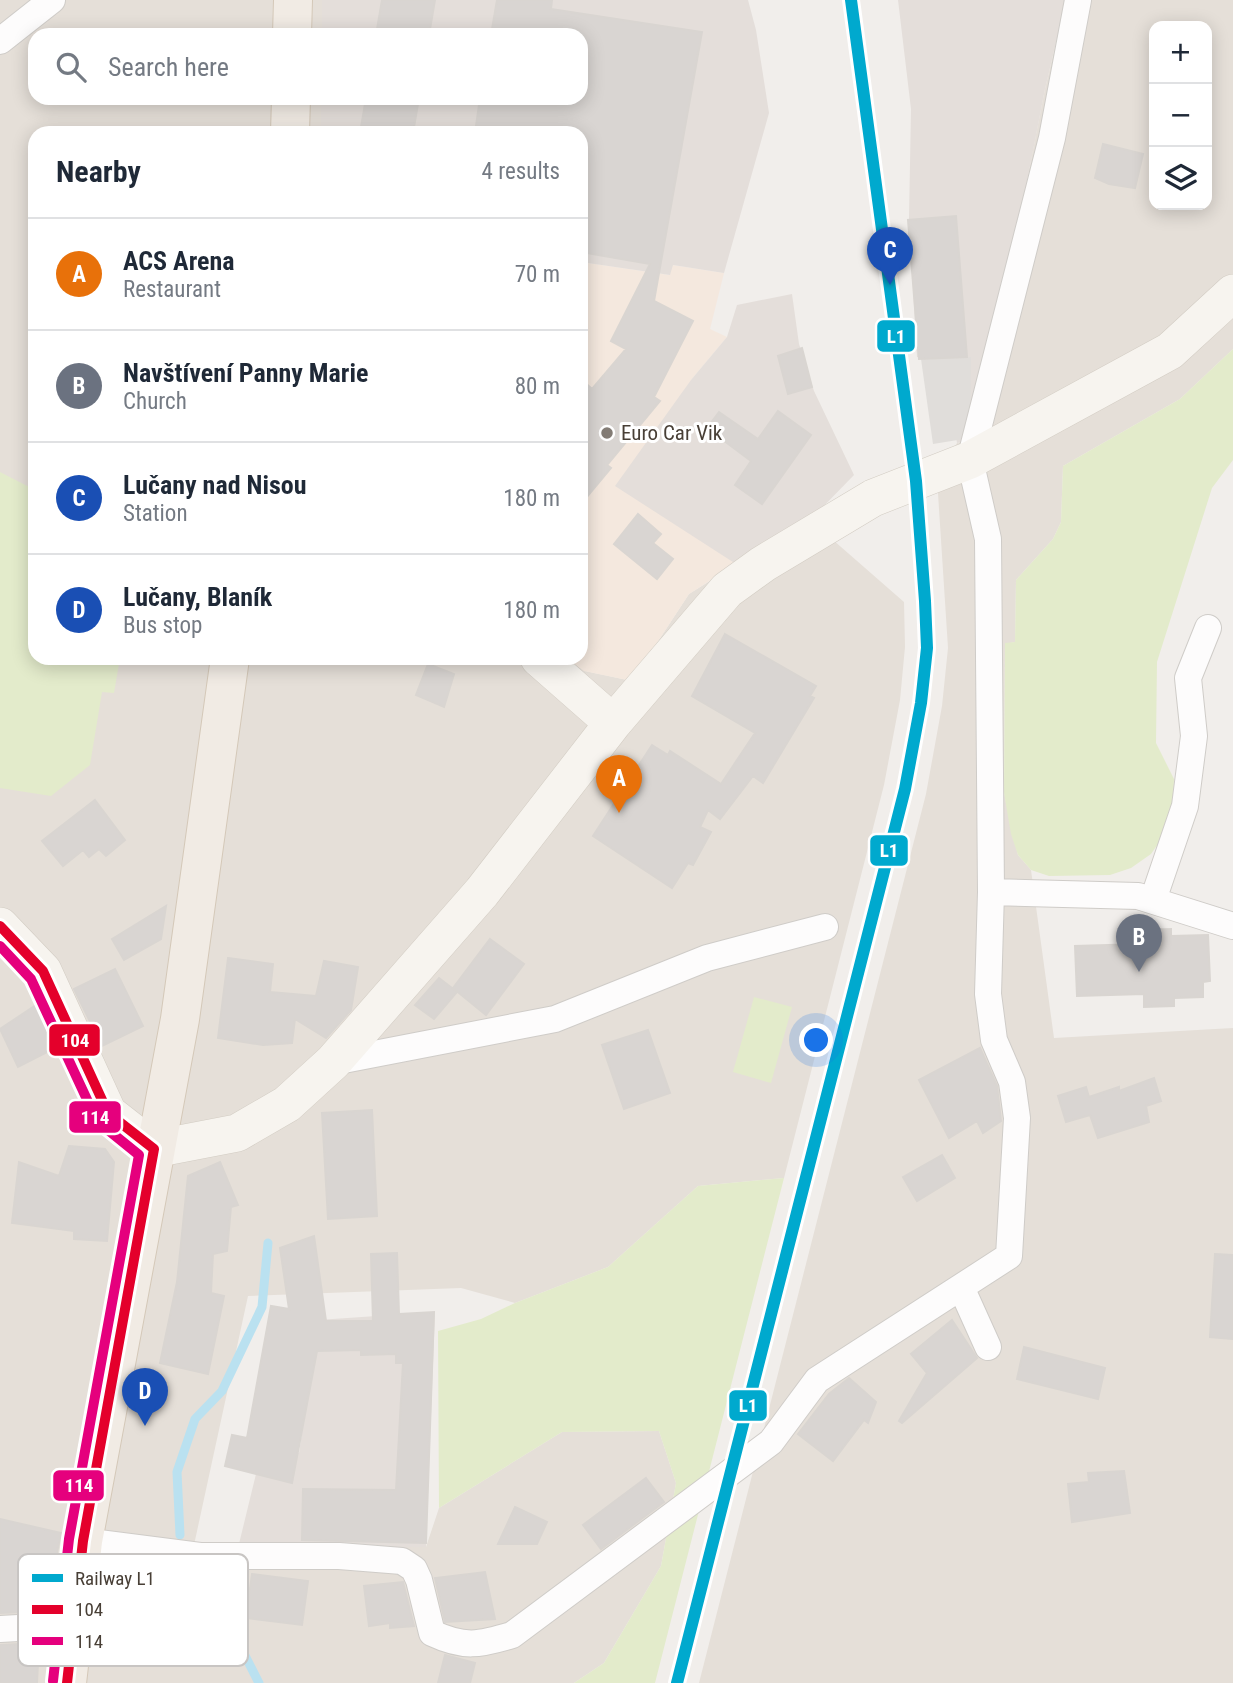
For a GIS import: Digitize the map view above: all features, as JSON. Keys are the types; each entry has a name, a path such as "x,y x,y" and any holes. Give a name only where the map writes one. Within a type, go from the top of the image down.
{"main road":[{"path":"292,28 293,0"},
{"path":"290,126 291,105"},
{"path":"81,1554 180,1019 229,665"}],"street":[{"path":"0,41 52,0"},
{"path":"248,1556 339,1556 402,1561 414,1569 419,1580 432,1633 450,1642 478,1645 512,1635 634,1547 771,1442 817,1381 1009,1256 1017,1118 1013,1082 994,1040 988,993 991,892 988,539 970,460 1052,138 1078,0"},
{"path":"0,926 43,971 108,1113 154,1149 237,1133 287,1104 333,1062 482,892 613,723 727,590 763,564 873,498 970,460 1170,351 1233,293"},
{"path":"1153,900 1185,806 1194,736 1188,678 1208,628"},
{"path":"547,665 613,723"},
{"path":"991,892 1138,896 1233,926"},
{"path":"333,1062 555,1018 707,958 825,927"},
{"path":"961,1287 988,1347"},
{"path":"83,1541 184,1554"},
{"path":"0,1629 18,1628"}],"shaded area":[{"path":"0,0 322,0 322,28 28,28 28,105 321,105 321,126 28,126 28,665 577,665 585,671 632,681 689,594 809,519 904,602 905,647 900,700 884,785 784,1178 698,1186 608,1267 515,1303 461,1288 248,1296 194,1545 426,1547 439,1508 562,1432 659,1431 676,1483 661,1566 604,1663 574,1683 0,1683"},
{"path":"322,0 748,0 756,30 769,113 724,273 673,265 670,275 588,263 588,126 321,126 321,105 588,105 588,28 322,28"},
{"path":"898,0 1066,0 1045,89 977,438 957,443 943,358 917,357 909,219 911,109"},
{"path":"1066,0 1233,0 1233,349 1180,399 1063,466 1061,522 1053,539 1016,580 1015,642 1005,644 1004,793 1018,855 1031,870 1054,1038 1233,1028 1233,1683 699,1683 926,794 942,706 948,648 937,478 957,443 976,438 1045,89"},
{"path":"588,263 669,275 672,265 724,273 710,329 727,337 691,380 736,564 689,594 632,681 584,671 576,665 588,665"},
{"path":"792,294 799,344 814,391 854,475 817,513 736,564 615,486 691,380 727,337 737,305"},
{"path":"971,357 970,438 933,444 921,359"},
{"path":"435,1312 426,1547 238,1548 256,1474 285,1449 299,1453 318,1320"}],"green space":[{"path":"1233,349 1233,460 1212,488 1157,662 1156,743 1174,779 1173,809 1151,854 1131,868 1110,875 1049,876 1031,870 1018,855 1011,834 1004,793 1005,643 1015,642 1016,580 1053,539 1061,522 1063,466 1180,399"},
{"path":"0,472 28,486 28,665 119,665 114,693 102,692 90,765 51,796 0,788"},
{"path":"754,997 792,1007 771,1083 733,1072"},
{"path":"784,1178 655,1683 574,1683 604,1663 661,1566 676,1483 659,1431 562,1432 439,1508 438,1331 481,1319 608,1267 698,1186"}],"building":[{"path":"382,0 435,0 430,28 377,28"},
{"path":"497,0 552,0 551,9 702,32 654,301 693,321 654,397 660,401 607,465 611,468 588,496 588,385 592,389 626,349 611,341 650,264 588,253 588,126 476,126 479,105 588,105 588,28 492,28"},
{"path":"365,105 418,105 414,126 361,126"},
{"path":"1103,144 1143,154 1135,188 1109,184 1095,178"},
{"path":"956,216 967,357 919,359 908,220"},
{"path":"802,348 812,387 788,394 778,356"},
{"path":"778,411 811,435 762,504 735,485 751,461 707,428 719,412 758,439"},
{"path":"638,514 661,534 653,543 673,559 657,579 614,544"},
{"path":"725,634 816,686 810,696 814,698 763,783 753,776 720,819 708,810 700,827 711,832 693,865 688,863 672,888 593,836 652,745 668,755 670,751 721,784 755,733 692,696"},
{"path":"428,665 454,674 444,707 416,695"},
{"path":"95,800 125,840 106,856 99,849 89,857 83,850 63,866 42,841"},
{"path":"166,906 161,939 124,960 112,939"},
{"path":"1171,929 1171,936 1208,935 1210,981 1203,982 1203,997 1174,998 1174,1006 1144,1007 1144,994 1077,996 1075,946 1142,944 1140,930"},
{"path":"490,939 524,964 486,1015 453,988"},
{"path":"228,958 273,964 270,992 316,996 324,961 358,967 351,1010 326,1038 295,1019 292,1043 263,1045 218,1038"},
{"path":"115,969 143,1026 102,1046 74,989"},
{"path":"439,978 457,992 434,1019 415,1005"},
{"path":"36,1005 55,1048 18,1067 0,1029"},
{"path":"648,1030 670,1093 624,1109 602,1045"},
{"path":"980,1048 997,1086 1001,1121 983,1133 977,1121 949,1138 919,1080"},
{"path":"1154,1078 1161,1101 1146,1106 1149,1122 1098,1138 1090,1115 1066,1122 1058,1096 1086,1087 1089,1097 1119,1087 1119,1091"},
{"path":"372,1110 377,1216 328,1219 322,1113"},
{"path":"69,1146 105,1149 114,1162 107,1241 74,1239 74,1231 12,1223 19,1162 59,1176"},
{"path":"942,1155 955,1178 917,1201 903,1177"},
{"path":"220,1162 238,1205 231,1207 227,1251 213,1254 211,1293 224,1296 208,1374 160,1363 177,1282 188,1176"},
{"path":"314,1236 326,1321 373,1321 371,1254 397,1253 399,1314 434,1312 426,1543 302,1540 303,1489 396,1490 403,1363 396,1363 396,1354 361,1355 361,1350 317,1351 292,1483 225,1466 232,1435 247,1438 271,1306 289,1309 280,1248"},
{"path":"1215,1254 1233,1255 1233,1339 1210,1337"},
{"path":"952,1320 977,1358 902,1423 899,1421 927,1373 911,1354"},
{"path":"1024,1347 1105,1368 1098,1399 1017,1379"},
{"path":"849,1378 876,1402 868,1423 864,1420 833,1461 798,1434 829,1394"},
{"path":"1124,1471 1130,1513 1072,1522 1068,1484 1089,1482 1088,1473"},
{"path":"646,1478 664,1502 601,1549 583,1525"},
{"path":"515,1507 547,1522 537,1544 498,1544"},
{"path":"0,1519 61,1533 57,1554 18,1554 18,1612 0,1613"},
{"path":"485,1572 495,1619 445,1622 435,1578"},
{"path":"252,1574 308,1581 302,1625 248,1618"},
{"path":"403,1582 414,1626 390,1628 390,1623 369,1626 364,1586"},
{"path":"18,1644 18,1666 38,1666 37,1683 0,1683 0,1645"},
{"path":"445,1655 475,1663 470,1683 438,1683"}],"waterway":[{"path":"180,1535 177,1472 195,1419 222,1391 262,1307 268,1243"},
{"path":"248,1661 259,1683"}],"rail line":[{"name":"L1","path":"677,1683 905,789 921,703 927,648 916,481 851,0"}],"transit line":[{"name":"104","path":"0,926 43,971 108,1113 154,1149"},
{"name":"114","path":"0,946 31,979 97,1121 139,1155 67,1554"},
{"name":"104","path":"82,1554 154,1149"},
{"name":"114","path":"53,1681 55,1666"},
{"name":"104","path":"67,1683 69,1666"}],"place":[{"name":"Lučany nad Nisou","path":"890,285"},
{"name":"Euro Car Vik","path":"607,433"},
{"name":"ACS Arena","path":"619,813"},
{"name":"Navštívení Panny Marie","path":"1139,972"},
{"name":"Lučany, Blaník","path":"145,1426"}]}
